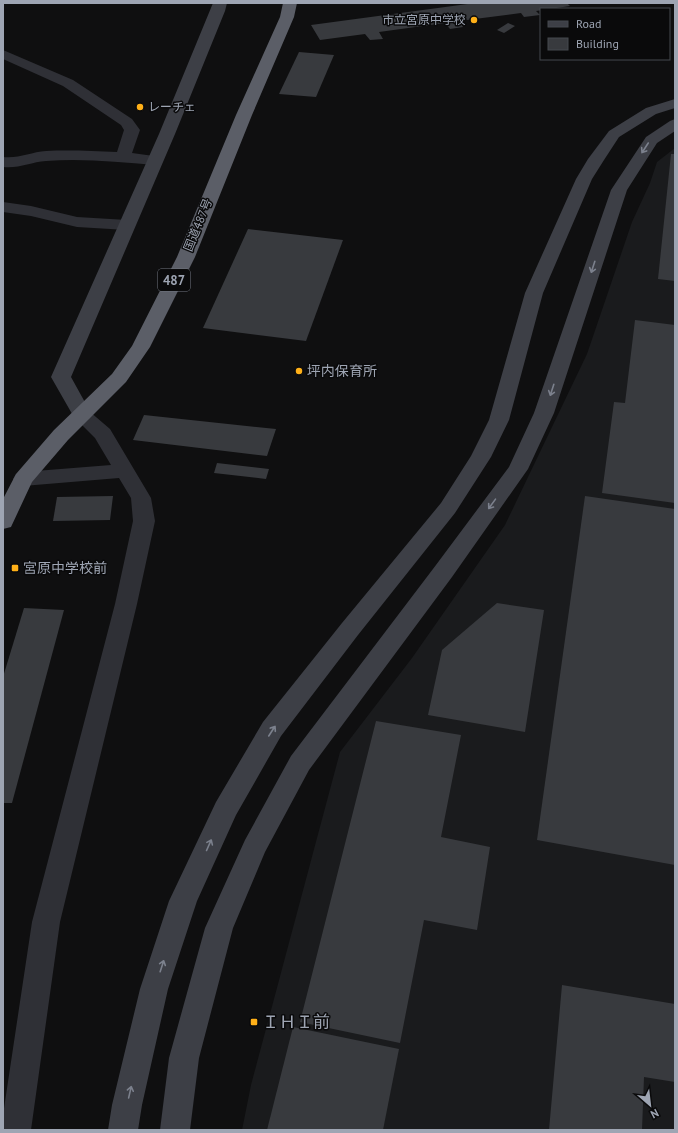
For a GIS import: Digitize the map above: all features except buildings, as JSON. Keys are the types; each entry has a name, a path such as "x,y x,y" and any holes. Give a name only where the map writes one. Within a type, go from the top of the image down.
{"highway":[{"name":"国道487号","path":"3,522 23,479 60,435 119,378 141,347 186,257 244,115 287,18 290,3"}],"street":[{"path":"16,1130 46,922 126,604 144,521 141,498 103,434 82,415 61,377 156,160 220,3"},
{"path":"3,54 68,84 127,122 132,130 123,157"},
{"path":"123,1130 127,1105 154,989 183,901 225,810 272,730 350,629 448,508 481,457 499,420 534,293 584,179 596,159 614,134 651,111 675,103"},
{"path":"175,1130 184,1058 219,928 254,848 300,762 444,571 518,469 544,413 619,190 651,140 675,124"},
{"path":"3,162 20,161 43,156 99,155 156,160"},
{"path":"3,207 30,211 77,222 127,225"},
{"path":"23,479 124,470"}],"shaded area":[{"path":"675,148 675,1130 242,1130 251,1085 340,752 412,658 505,525 587,354 632,222 650,183 657,162"}],"place":[{"name":"市立宮原中学校","path":"474,20"},
{"name":"レーチェ","path":"140,107"},
{"name":"坪内保育所","path":"299,371"},
{"name":"宮原中学校前","path":"15,568"},
{"name":"ＩＨＩ前","path":"254,1022"}]}
